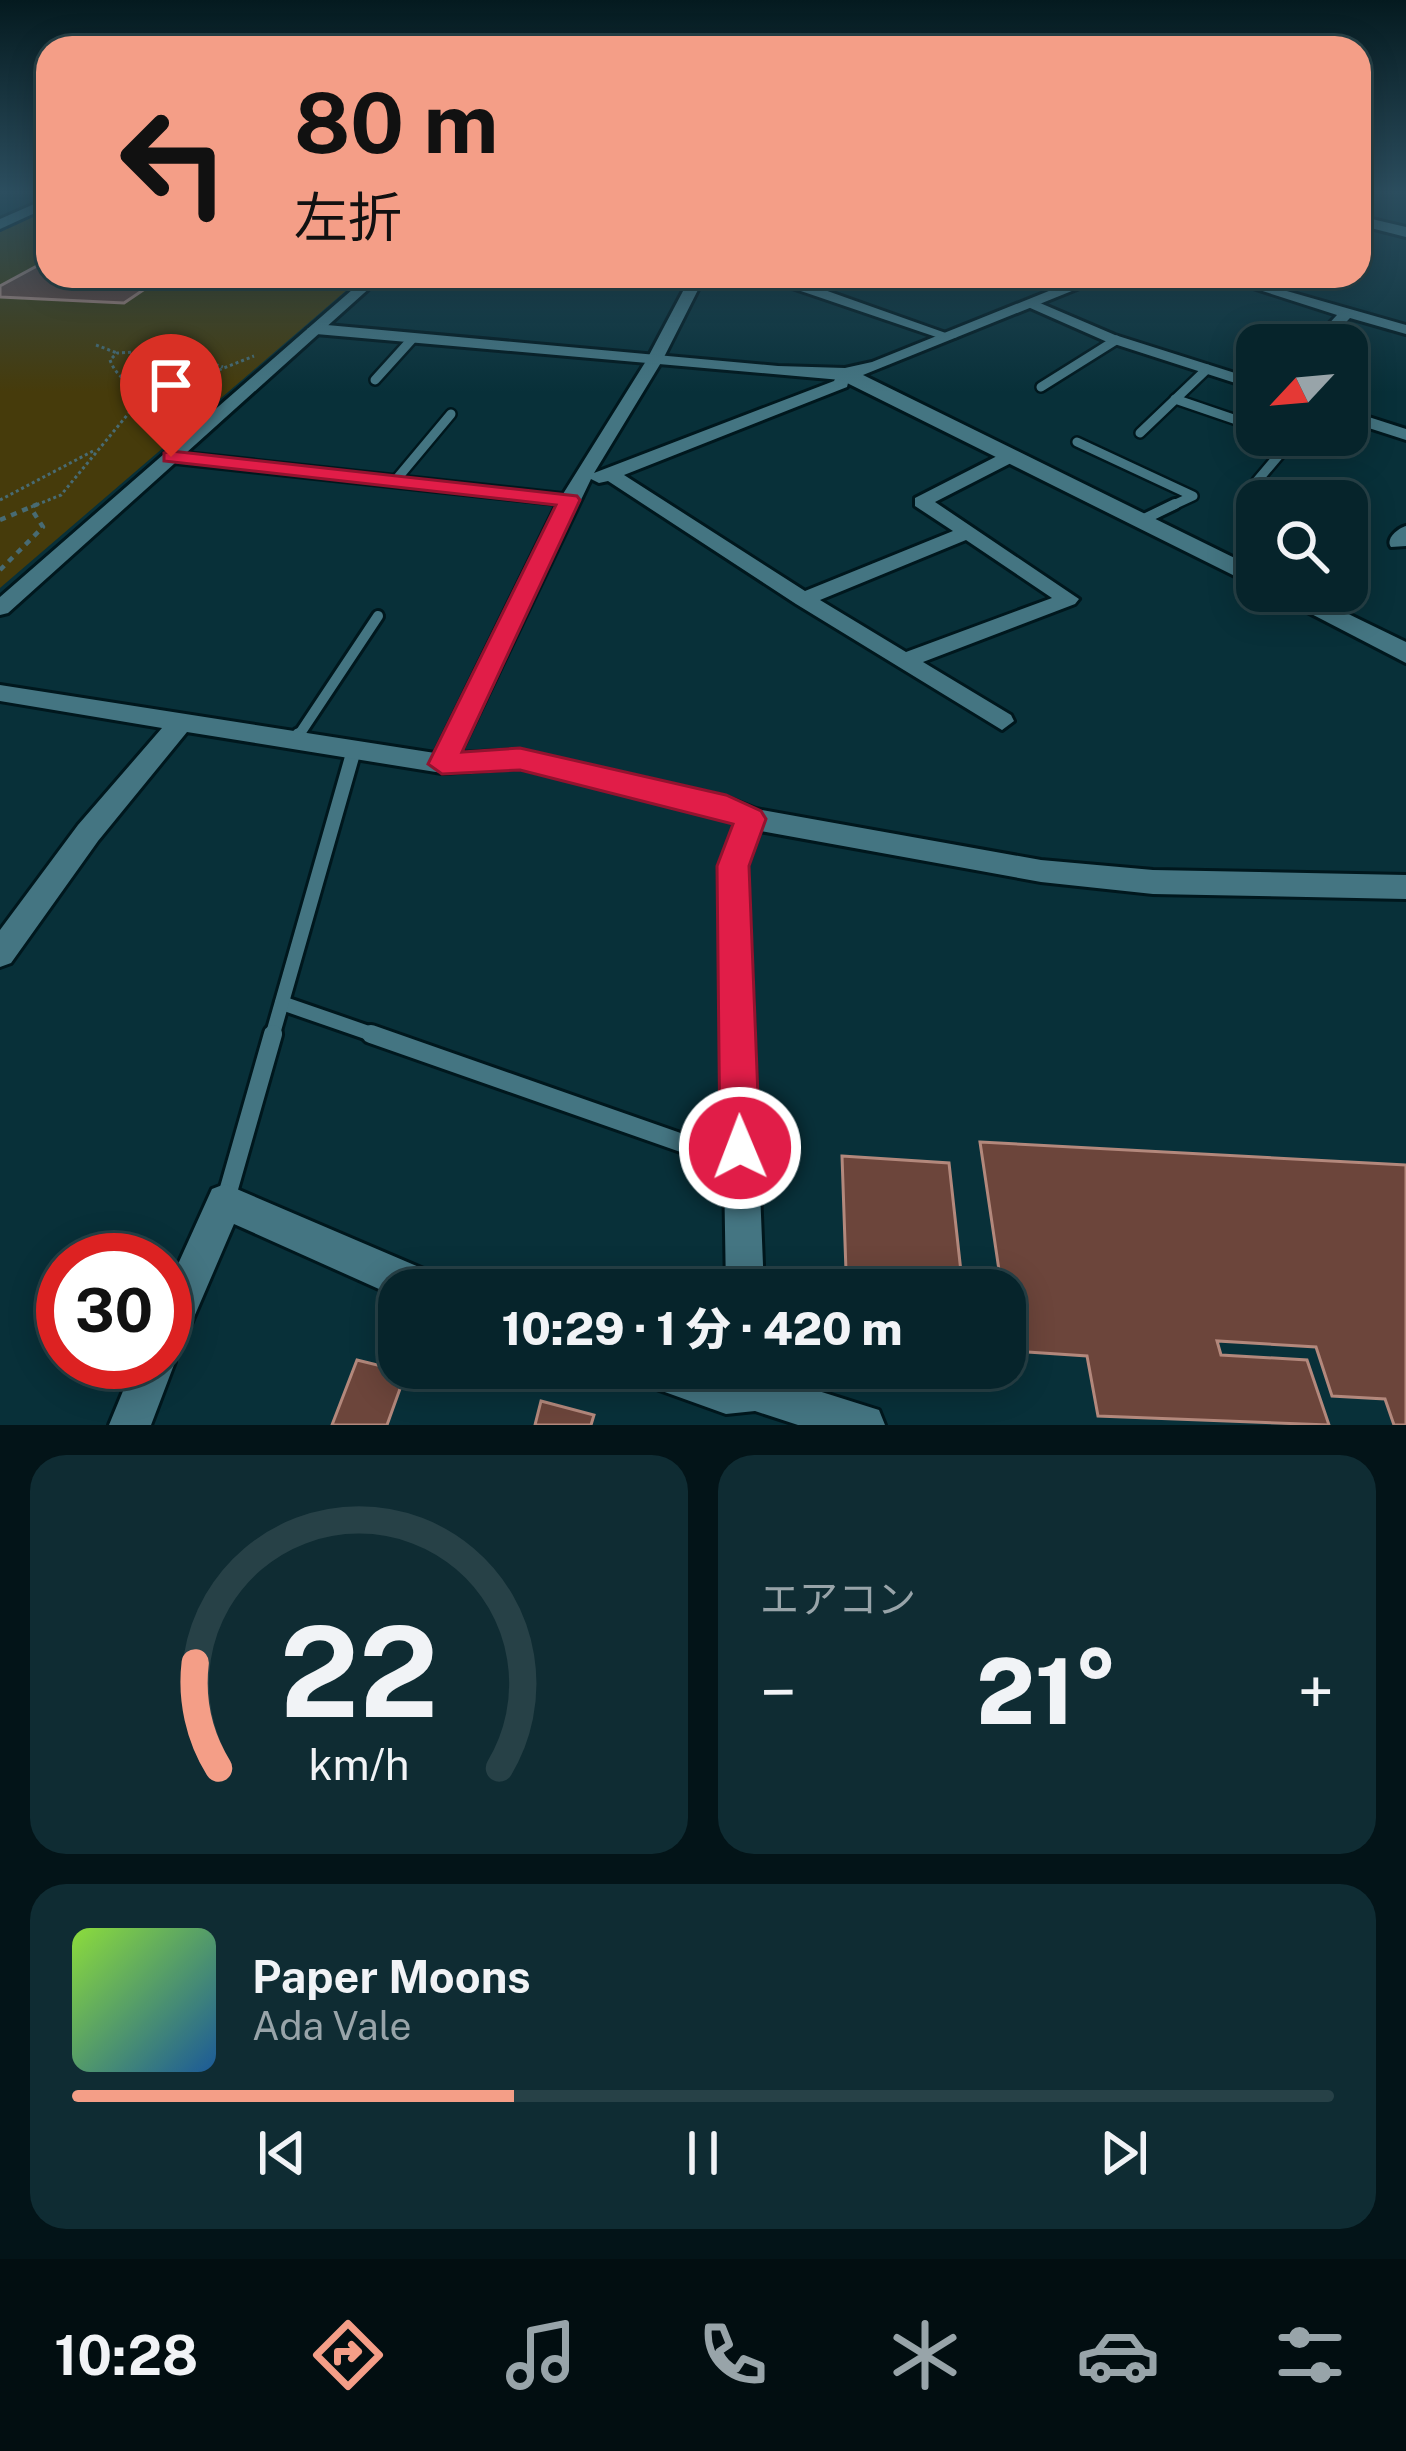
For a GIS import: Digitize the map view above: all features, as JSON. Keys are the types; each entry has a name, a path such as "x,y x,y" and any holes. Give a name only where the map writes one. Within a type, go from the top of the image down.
{"street":[{"path":"0,608 362,288"},
{"path":"442,764 575,492 692,288"},
{"path":"806,288 950,337"},
{"path":"845,374 1072,288"},
{"path":"1260,288 1405,331"},
{"path":"1034,304 1116,340 1236,378"},
{"path":"1337,324 1348,313"},
{"path":"316,329 845,374 1236,569"},
{"path":"171,457 394,481 575,492 842,384 845,374"},
{"path":"1368,422 1406,435"},
{"path":"904,661 1068,599 922,502 1010,456"},
{"path":"610,474 1002,721"},
{"path":"802,599 968,532"},
{"path":"1322,612 1406,654"},
{"path":"0,693 442,764 520,759 726,807 751,819 1041,871 1153,882 1406,887"},
{"path":"0,954 88,833 181,722"},
{"path":"745,1269 733,866 751,819"},
{"path":"192,1277 225,1202 378,1269"},
{"path":"130,1425 144,1389"},
{"path":"775,1389 864,1425"}],"lane":[{"path":"375,380 413,338"},
{"path":"1041,387 1116,340"},
{"path":"1140,433 1207,368"},
{"path":"1174,399 1236,420"},
{"path":"394,481 451,415"},
{"path":"1077,442 1193,496 1140,521"},
{"path":"295,740 378,616"},
{"path":"225,1202 353,750"},
{"path":"282,1004 741,1163"}],"path":[{"path":"96,345 117,352 171,350 223,367"},
{"path":"117,352 110,360 114,371 135,389 138,403"},
{"path":"0,520 61,495 138,403 265,352"},
{"path":"0,500 95,450"},
{"path":"0,571 38,536 43,526 32,510"}],"shaded area":[{"path":"0,258 36,258 36,288 349,288 0,588"}],"building":[{"path":"36,266 36,288 146,288 124,303 0,297 0,286"},
{"path":"980,1142 1406,1165 1406,1425 1394,1425 1385,1399 1332,1396 1316,1347 1217,1341 1221,1355 1307,1360 1329,1425 1098,1416 1087,1356 1026,1352 1026,1269 999,1269"},
{"path":"842,1156 949,1163 961,1269 846,1269"},
{"path":"357,1360 378,1365 378,1389 400,1389 387,1425 332,1425"},
{"path":"541,1401 594,1415 591,1425 535,1425"}],"route":[{"path":"171,457 569,500 442,764 520,759 726,807 751,819 733,866 740,1148"}]}
